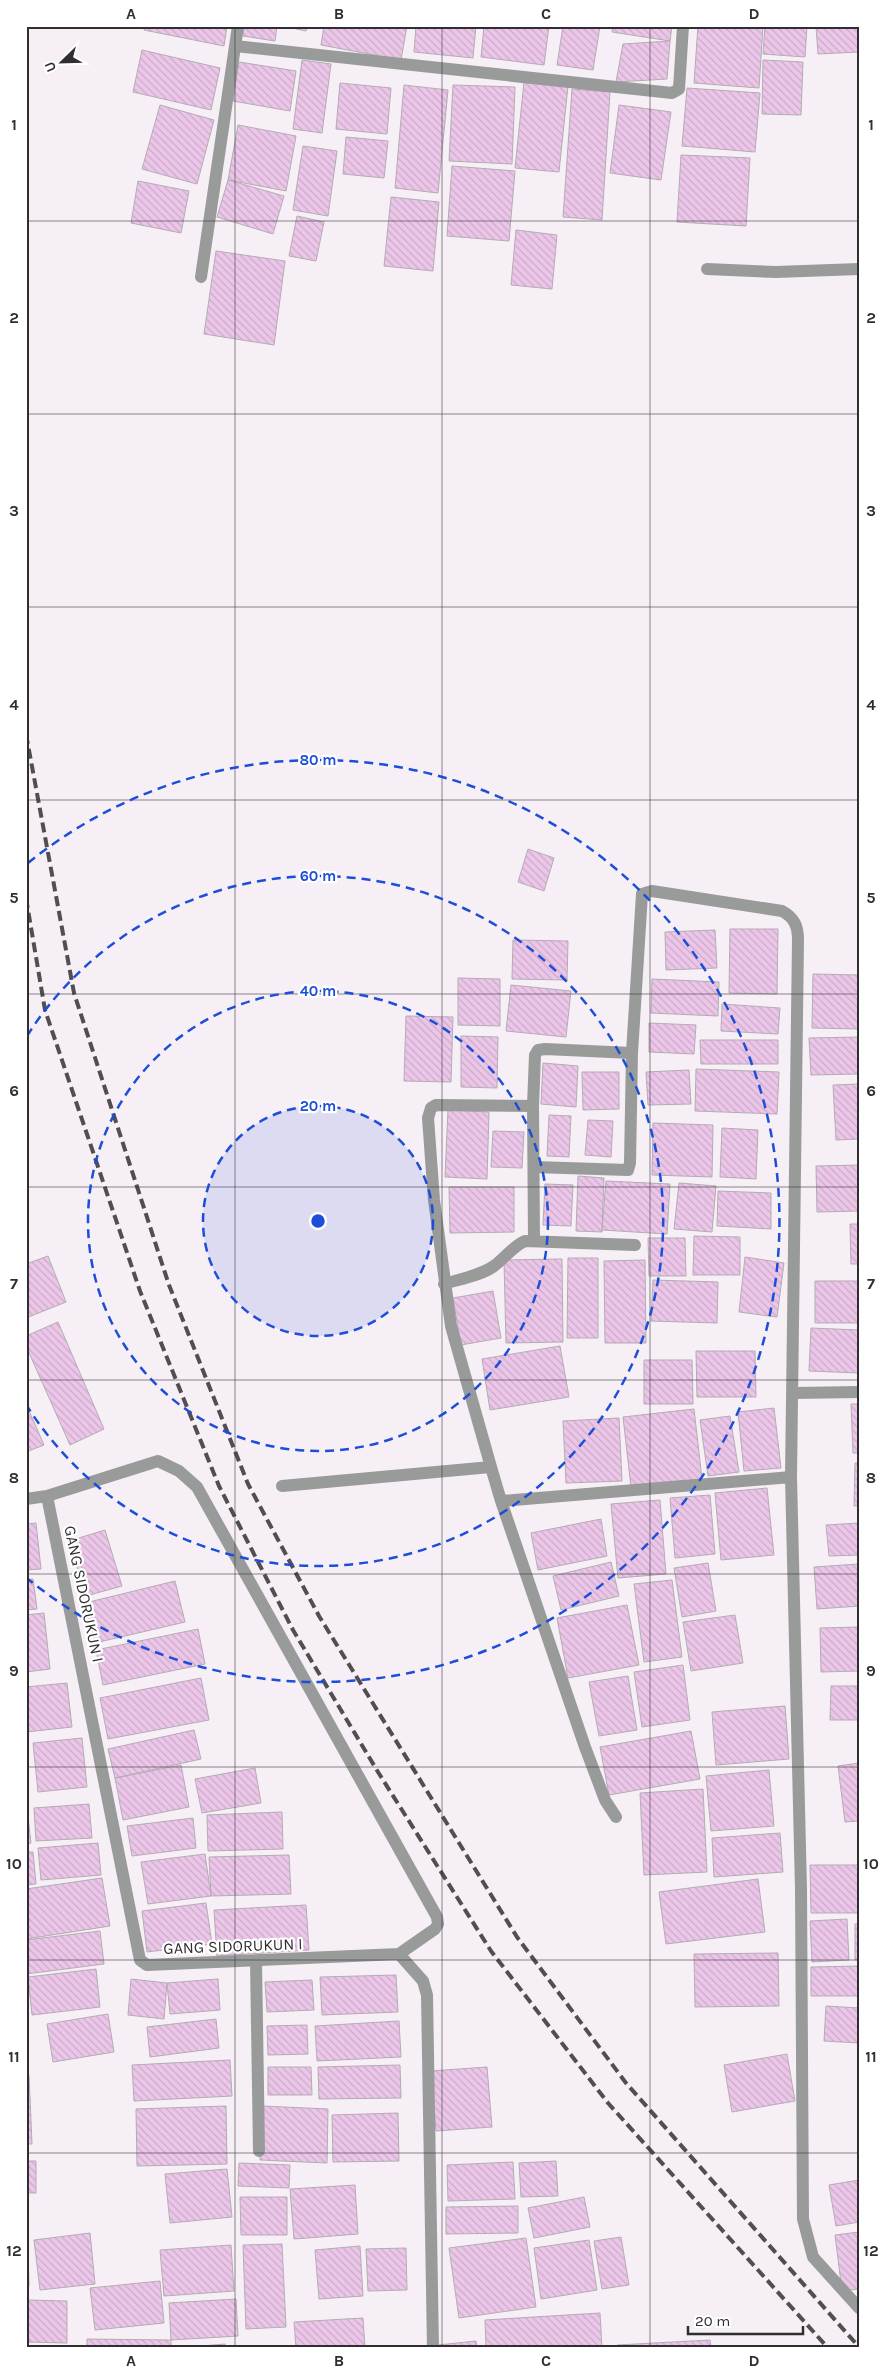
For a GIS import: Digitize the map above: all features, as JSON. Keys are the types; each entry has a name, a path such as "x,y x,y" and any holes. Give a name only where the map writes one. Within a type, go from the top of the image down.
{"street":[{"path":"201,277 238,26"},
{"path":"235,46 672,93 679,89 683,26"},
{"path":"707,269 776,272 859,269"},
{"path":"534,1167 628,1170 630,1163 632,1053 642,894 652,891 782,911 792,916 798,931 791,1477 801,1889 803,2218 814,2257 859,2308"},
{"path":"534,1241 533,1106 535,1055 538,1050 545,1048 632,1053"},
{"path":"533,1106 444,1104 431,1108 428,1118 434,1200 451,1326 501,1501 584,1747 605,1800 616,1817"},
{"path":"444,1284 487,1270 516,1245 525,1241 635,1245"},
{"path":"793,1393 859,1392"},
{"path":"26,1498 47,1496 158,1461 179,1471 197,1487 437,1917 438,1924 435,1929 399,1954 423,1981 427,1996 432,2348"},
{"path":"282,1486 491,1467"},
{"path":"501,1501 791,1477"},
{"name":"GANG SIDORUKUN I","path":"47,1496 140,1960 147,1965 399,1954"},
{"path":"256,1961 259,2151"}],"building":[{"path":"145,26 227,26 224,46 144,30"},
{"path":"244,26 277,26 275,41 243,36"},
{"path":"283,26 307,26 306,31"},
{"path":"324,26 407,26 401,60 321,45"},
{"path":"416,26 476,26 473,58 414,52"},
{"path":"484,26 549,26 544,65 481,57"},
{"path":"563,26 600,26 593,70 557,65"},
{"path":"613,26 672,26 670,41 612,32"},
{"path":"698,26 763,26 759,88 694,83"},
{"path":"765,26 807,26 805,57 763,54"},
{"path":"816,26 859,26 859,52 818,54"},
{"path":"670,41 667,79 616,82 623,44"},
{"path":"142,50 220,68 211,110 133,92"},
{"path":"302,60 331,64 322,133 293,129"},
{"path":"763,60 803,62 801,115 762,114"},
{"path":"239,62 296,71 290,111 233,101"},
{"path":"524,82 568,86 559,172 515,168"},
{"path":"340,83 391,88 387,134 336,129"},
{"path":"404,85 448,90 438,193 395,188"},
{"path":"453,85 515,87 512,164 449,161"},
{"path":"687,88 760,93 755,152 682,146"},
{"path":"572,89 610,92 602,220 563,217"},
{"path":"160,105 214,120 197,184 142,169"},
{"path":"619,105 671,112 661,180 610,173"},
{"path":"238,125 296,136 286,191 228,180"},
{"path":"346,137 388,141 384,178 343,174"},
{"path":"303,146 337,151 328,216 293,210"},
{"path":"681,155 750,158 746,226 677,222"},
{"path":"452,166 515,171 509,241 447,236"},
{"path":"228,180 284,196 273,234 217,217"},
{"path":"138,181 189,191 181,233 131,223"},
{"path":"391,197 439,202 433,271 384,266"},
{"path":"297,216 324,222 316,261 289,256"},
{"path":"516,230 557,235 552,289 511,285"},
{"path":"216,251 285,261 274,345 204,334"},
{"path":"528,849 554,858 544,891 518,882"},
{"path":"730,929 778,929 777,994 729,993"},
{"path":"715,930 717,968 666,970 665,932"},
{"path":"513,940 568,941 567,980 512,979"},
{"path":"813,974 859,975 859,1029 812,1028"},
{"path":"458,978 500,979 500,1026 458,1025"},
{"path":"652,979 719,982 718,1016 651,1013"},
{"path":"511,985 571,991 566,1037 506,1031"},
{"path":"722,1004 780,1008 778,1034 721,1031"},
{"path":"406,1016 453,1017 451,1082 404,1081"},
{"path":"649,1023 696,1025 694,1054 649,1052"},
{"path":"461,1036 498,1037 497,1088 461,1087"},
{"path":"859,1037 859,1074 811,1075 809,1038"},
{"path":"700,1040 778,1040 778,1064 701,1064"},
{"path":"543,1063 578,1066 576,1107 541,1104"},
{"path":"696,1069 779,1072 777,1114 695,1111"},
{"path":"689,1070 691,1104 648,1105 646,1072"},
{"path":"582,1072 619,1072 619,1109 583,1110"},
{"path":"859,1084 859,1139 836,1140 833,1085"},
{"path":"448,1110 489,1112 487,1179 445,1177"},
{"path":"549,1115 571,1116 569,1157 547,1156"},
{"path":"588,1120 613,1121 611,1157 585,1155"},
{"path":"653,1123 713,1125 712,1177 652,1175"},
{"path":"722,1128 758,1130 756,1179 720,1177"},
{"path":"493,1131 524,1132 522,1168 491,1167"},
{"path":"859,1165 859,1211 817,1212 816,1166"},
{"path":"578,1176 604,1178 602,1232 576,1231"},
{"path":"606,1181 670,1184 667,1234 602,1230"},
{"path":"679,1183 716,1186 712,1232 674,1229"},
{"path":"545,1184 573,1185 571,1226 543,1225"},
{"path":"449,1187 514,1187 514,1232 450,1233"},
{"path":"718,1191 771,1193 771,1229 717,1226"},
{"path":"850,1224 859,1224 859,1264 851,1264"},
{"path":"694,1236 740,1237 740,1275 693,1275"},
{"path":"648,1238 685,1238 686,1276 649,1276"},
{"path":"48,1256 66,1302 26,1318 26,1264"},
{"path":"745,1257 784,1263 777,1317 739,1312"},
{"path":"568,1258 598,1258 598,1338 567,1338"},
{"path":"562,1259 563,1342 506,1343 504,1260"},
{"path":"645,1260 646,1343 605,1343 604,1261"},
{"path":"653,1280 718,1282 717,1323 651,1321"},
{"path":"815,1281 859,1281 859,1323 815,1323"},
{"path":"493,1291 501,1338 461,1345 453,1298"},
{"path":"58,1322 104,1429 70,1445 26,1346 26,1336"},
{"path":"811,1328 859,1330 859,1373 809,1371"},
{"path":"560,1346 569,1397 490,1410 482,1359"},
{"path":"696,1351 755,1351 756,1397 697,1397"},
{"path":"644,1360 692,1360 693,1404 644,1404"},
{"path":"26,1404 44,1445 26,1452"},
{"path":"851,1404 859,1404 859,1453 853,1453"},
{"path":"774,1408 781,1468 744,1471 738,1412"},
{"path":"694,1409 702,1479 631,1487 623,1417"},
{"path":"730,1416 739,1472 708,1476 700,1420"},
{"path":"619,1418 622,1481 566,1483 563,1421"},
{"path":"855,1463 859,1463 859,1506 854,1506"},
{"path":"767,1488 774,1555 721,1560 715,1493"},
{"path":"710,1495 715,1554 675,1558 670,1498"},
{"path":"660,1500 666,1574 618,1578 611,1504"},
{"path":"601,1519 607,1556 538,1570 531,1533"},
{"path":"36,1523 41,1569 26,1570 26,1524"},
{"path":"859,1523 859,1555 829,1556 826,1525"},
{"path":"105,1530 122,1586 86,1596 69,1541"},
{"path":"611,1562 619,1596 561,1610 553,1576"},
{"path":"708,1563 716,1611 682,1617 674,1568"},
{"path":"859,1564 859,1606 817,1609 814,1567"},
{"path":"33,1579 37,1609 26,1610 26,1580"},
{"path":"672,1580 682,1657 644,1662 634,1584"},
{"path":"175,1581 185,1622 95,1643 85,1603"},
{"path":"627,1605 639,1665 568,1678 557,1618"},
{"path":"44,1613 50,1669 26,1672 26,1615"},
{"path":"735,1615 743,1663 691,1671 683,1622"},
{"path":"859,1627 859,1671 821,1672 820,1628"},
{"path":"198,1629 205,1664 103,1685 96,1650"},
{"path":"683,1665 690,1720 642,1727 634,1672"},
{"path":"628,1676 637,1730 599,1736 589,1682"},
{"path":"201,1678 209,1720 108,1739 100,1698"},
{"path":"67,1683 72,1727 26,1732 26,1687"},
{"path":"831,1686 859,1686 859,1720 830,1720"},
{"path":"785,1706 789,1759 716,1765 712,1712"},
{"path":"194,1730 201,1759 115,1778 108,1749"},
{"path":"691,1731 700,1779 609,1795 600,1747"},
{"path":"82,1738 87,1787 38,1792 33,1743"},
{"path":"859,1763 859,1821 845,1822 838,1766"},
{"path":"181,1765 189,1807 123,1820 115,1778"},
{"path":"27,1766 28,1817 26,1817"},
{"path":"255,1768 261,1803 202,1813 195,1779"},
{"path":"769,1770 774,1826 711,1831 706,1776"},
{"path":"703,1789 707,1872 644,1875 640,1793"},
{"path":"89,1804 92,1838 36,1841 34,1808"},
{"path":"282,1812 283,1849 208,1851 207,1815"},
{"path":"26,1817 28,1817 31,1843 26,1844"},
{"path":"193,1818 196,1848 132,1856 127,1826"},
{"path":"780,1833 783,1872 714,1877 712,1838"},
{"path":"98,1843 101,1875 41,1880 38,1848"},
{"path":"26,1852 33,1852 36,1884 26,1885"},
{"path":"205,1854 211,1896 148,1904 141,1862"},
{"path":"289,1855 291,1894 211,1896 209,1857"},
{"path":"810,1865 859,1865 859,1913 811,1913"},
{"path":"102,1878 110,1926 26,1939 26,1889"},
{"path":"758,1879 765,1932 666,1944 659,1892"},
{"path":"206,1903 212,1944 147,1952 142,1911"},
{"path":"306,1905 309,1950 217,1956 214,1910"},
{"path":"847,1919 849,1960 812,1962 810,1921"},
{"path":"855,1924 859,1924 859,1960 855,1960"},
{"path":"100,1931 104,1964 26,1974 26,1940"},
{"path":"778,1953 779,2006 695,2007 694,1954"},
{"path":"859,1966 859,1996 811,1996 811,1967"},
{"path":"96,1969 100,2007 32,2015 28,1977"},
{"path":"396,1975 398,2012 322,2015 320,1977"},
{"path":"131,1979 167,1983 164,2019 128,2015"},
{"path":"218,1979 220,2010 170,2014 167,1983"},
{"path":"312,1980 314,2010 267,2012 265,1982"},
{"path":"826,2006 859,2008 859,2043 824,2041"},
{"path":"108,2014 114,2052 53,2062 47,2024"},
{"path":"216,2019 219,2048 150,2057 147,2027"},
{"path":"399,2021 401,2057 317,2061 315,2026"},
{"path":"307,2025 308,2054 268,2055 267,2026"},
{"path":"787,2054 795,2101 732,2112 724,2065"},
{"path":"230,2060 232,2096 134,2101 132,2065"},
{"path":"400,2065 401,2098 319,2099 318,2067"},
{"path":"268,2067 311,2067 312,2095 268,2095"},
{"path":"487,2067 492,2127 436,2131 431,2071"},
{"path":"26,2075 29,2075 32,2144 26,2144"},
{"path":"226,2106 227,2164 137,2166 136,2109"},
{"path":"262,2106 328,2109 327,2163 260,2160"},
{"path":"398,2113 399,2161 333,2162 332,2115"},
{"path":"26,2161 36,2161 36,2193 26,2193"},
{"path":"556,2161 558,2196 521,2197 519,2163"},
{"path":"513,2162 515,2199 448,2201 447,2165"},
{"path":"239,2163 290,2165 289,2188 238,2186"},
{"path":"227,2169 232,2217 170,2223 165,2174"},
{"path":"859,2180 859,2222 836,2226 829,2185"},
{"path":"355,2185 358,2234 294,2239 290,2189"},
{"path":"240,2197 287,2197 287,2235 241,2235"},
{"path":"584,2197 590,2227 534,2238 528,2208"},
{"path":"518,2206 518,2233 446,2234 446,2207"},
{"path":"859,2232 859,2289 842,2291 835,2235"},
{"path":"90,2233 95,2284 40,2290 34,2240"},
{"path":"621,2237 629,2285 602,2289 594,2241"},
{"path":"526,2238 536,2307 459,2318 449,2248"},
{"path":"589,2240 597,2290 541,2299 534,2248"},
{"path":"282,2244 286,2327 246,2329 243,2245"},
{"path":"231,2245 234,2291 164,2296 160,2250"},
{"path":"360,2246 363,2296 319,2299 315,2250"},
{"path":"26,2247 28,2247 29,2286 26,2286"},
{"path":"406,2248 407,2290 368,2291 366,2249"},
{"path":"160,2281 164,2323 95,2330 90,2288"},
{"path":"236,2299 238,2336 171,2340 169,2303"},
{"path":"26,2300 67,2301 67,2343 26,2342"},
{"path":"600,2313 602,2348 486,2348 485,2320"},
{"path":"363,2318 365,2348 296,2348 294,2322"},
{"path":"87,2339 171,2340 171,2348 87,2348"},
{"path":"710,2340 711,2348 617,2348 617,2345"},
{"path":"476,2341 477,2348 438,2348 438,2345"},
{"path":"225,2344 225,2348 179,2348"}],"railway":[{"path":"26,734 74,993 169,1285 248,1484 319,1616 517,1937 626,2083 859,2347"},
{"path":"26,898 45,1010 140,1291 219,1486 293,1630 378,1772 491,1951 608,2103 828,2348"}]}
